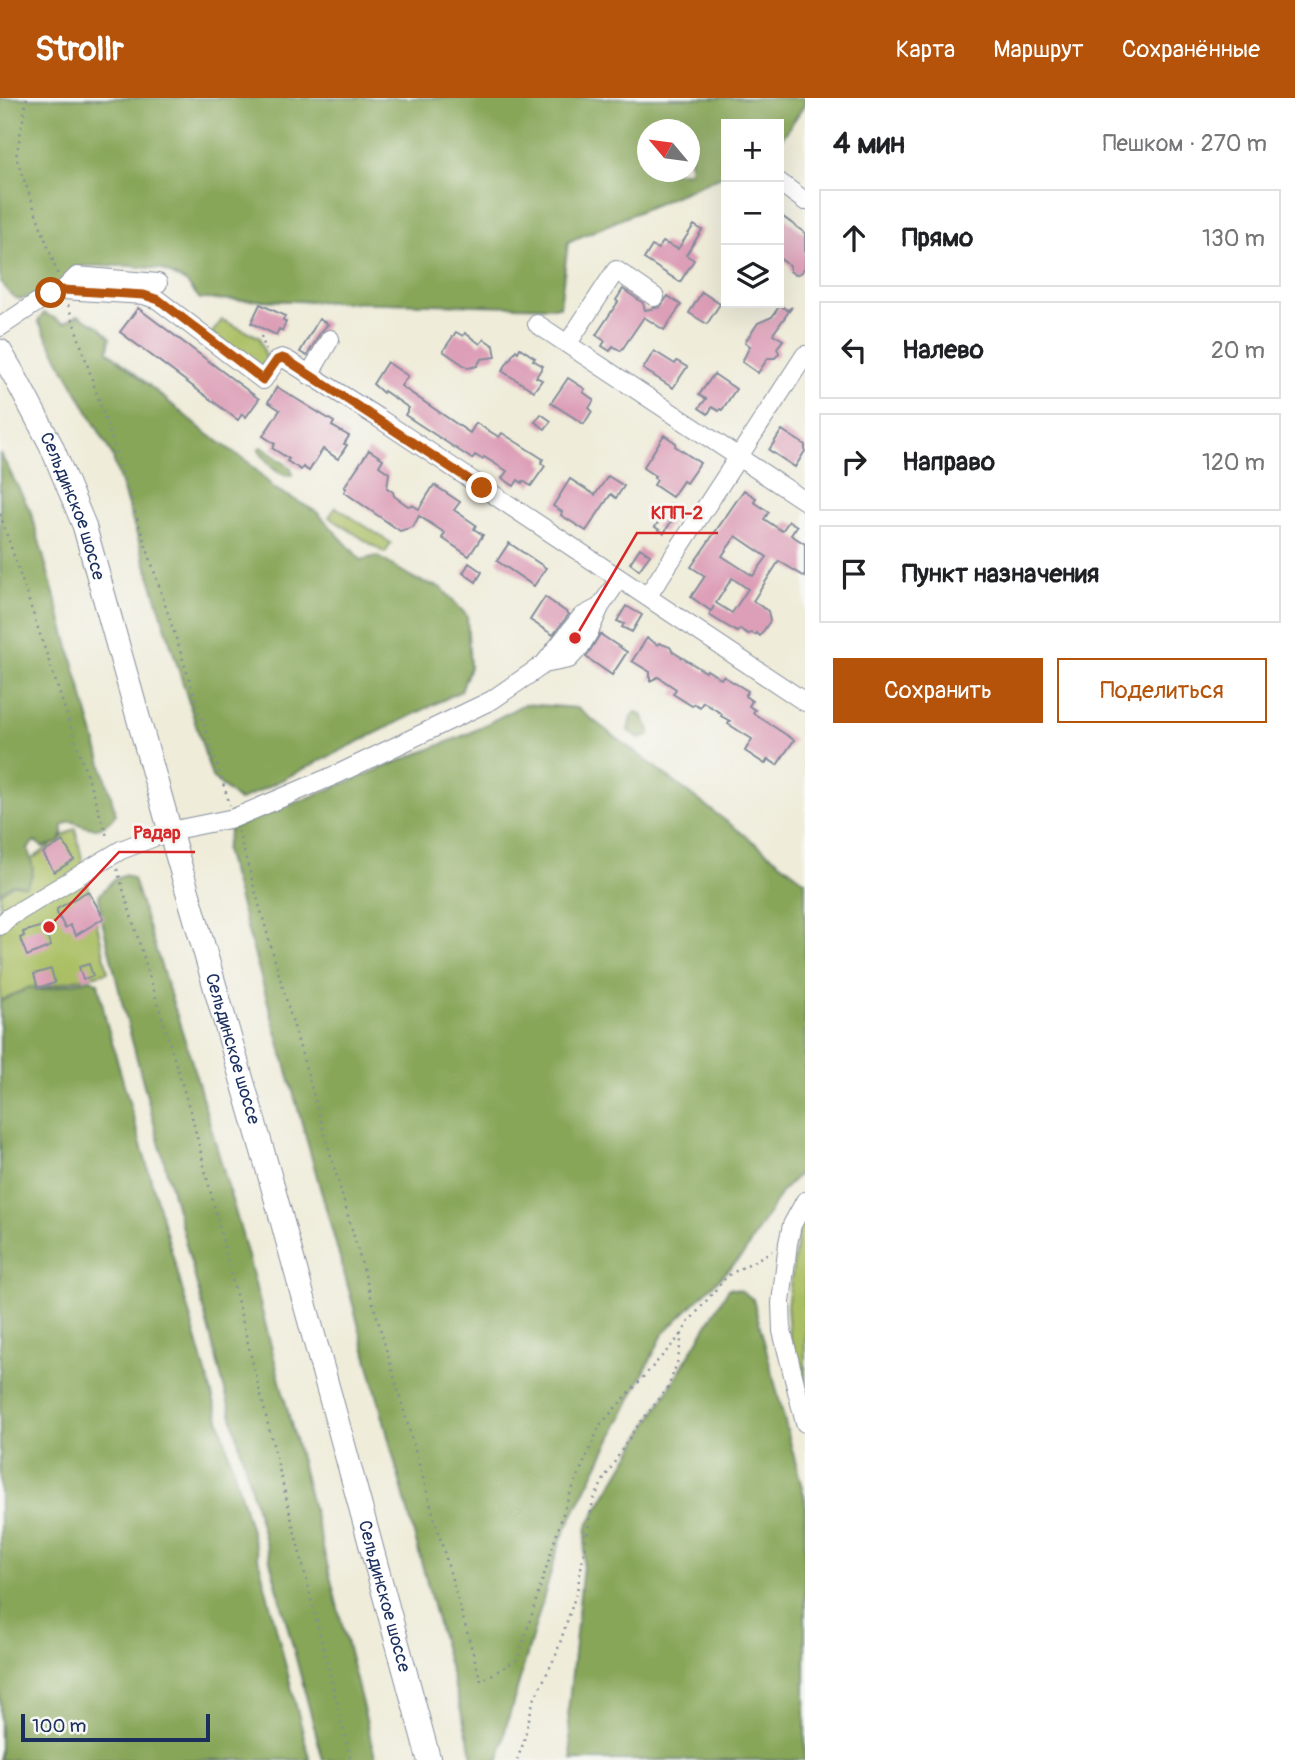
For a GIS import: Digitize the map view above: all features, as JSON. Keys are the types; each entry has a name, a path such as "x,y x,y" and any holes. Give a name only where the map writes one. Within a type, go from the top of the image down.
{"main road":[{"name":"Сельдинское шоссе","path":"0,351 51,445 84,525 274,1190 429,1760"}],"street":[{"path":"784,186 805,201"},
{"path":"568,343 616,270 655,297"},
{"path":"63,290 77,276 158,283"},
{"path":"0,327 51,293 63,290 152,297 166,304 263,380 277,360 282,358 310,374 805,702"},
{"path":"537,324 805,500"},
{"path":"310,374 330,339"},
{"path":"647,597 805,355"},
{"path":"0,926 14,914 121,850 170,831 234,818 340,773 492,700 544,664 569,659 580,647 600,607 619,579"},
{"path":"805,1201 792,1225 780,1303 782,1331 805,1423"}],"path":[{"path":"27,98 16,157 63,290 234,818 481,1681 518,1659 566,1503 600,1425 682,1334 687,1324 727,1276 788,1243"},
{"path":"0,514 113,855 192,1117 351,1760"},
{"path":"517,1760 533,1702 556,1655 577,1591 593,1501 633,1432 668,1388 678,1360 682,1334"}],"green space":[{"path":"0,98 805,98 805,104 784,136 784,119 721,119 721,176 568,242 560,307 200,299 186,282 161,269 130,266 84,266 74,269 69,282 42,293 21,299 11,295 0,282"},
{"path":"44,313 64,323 78,315 99,326 110,337 108,351 206,433 248,462 275,489 317,512 361,560 377,556 415,579 442,588 467,616 470,667 461,691 239,801 212,777 112,455 38,321"},
{"path":"222,320 259,337 268,363 260,367 212,333"},
{"path":"262,447 291,468 293,475 281,474 272,468 259,451"},
{"path":"0,453 31,512 116,814 106,824 96,828 71,821 63,825 59,842 43,847 34,841 28,849 33,868 26,886 13,884 0,893"},
{"path":"336,507 391,543 385,553 329,517"},
{"path":"524,704 577,708 805,881 805,1168 782,1191 743,1255 663,1334 560,1541 506,1727 499,1760 474,1760 352,1301 225,850 230,829 470,733"},
{"path":"636,712 642,715 650,730 649,735 644,738 628,731 631,716"},
{"path":"75,828 108,972 34,990 0,1019 0,882"},
{"path":"125,875 133,879 192,1062 245,1245 376,1760 323,1760 101,917 99,895 113,880"},
{"path":"91,979 98,983 106,1021 254,1542 310,1760 0,1760 0,1001 30,987 43,990"},
{"path":"805,1216 805,1392 789,1332 787,1306 799,1228"},
{"path":"729,1288 740,1290 753,1299 805,1499 805,1760 572,1760 568,1712 587,1526"}],"building":[{"path":"784,218 805,233 805,267 801,273 795,275 790,271 790,266 784,262"},
{"path":"694,225 702,230 686,255 694,260 680,282 644,259 652,246 658,249 663,242 678,249"},
{"path":"623,289 643,303 645,310 660,307 668,296 681,305 664,330 644,317 621,351 613,346 610,351 602,346 605,341 596,335 618,302 616,300"},
{"path":"702,292 720,304 707,324 689,313"},
{"path":"260,304 285,316 283,320 286,322 282,331 279,329 276,335 251,323"},
{"path":"792,307 773,334 783,340 777,348 779,353 775,358 768,358 758,373 742,362 750,346 745,342 758,323 772,317 778,308 787,310"},
{"path":"138,308 259,399 246,417 242,414 238,420 120,332"},
{"path":"319,319 328,324 307,356 300,352"},
{"path":"456,332 463,336 465,333 480,344 484,339 494,346 496,357 481,359 477,366 468,368 443,351"},
{"path":"520,348 543,366 536,377 542,380 534,391 502,371"},
{"path":"654,351 675,364 677,361 687,367 673,388 643,369"},
{"path":"387,362 408,376 401,386 470,433 476,423 499,437 502,433 543,459 541,463 545,466 531,486 518,480 514,486 502,478 507,471 484,457 482,459 475,455 472,459 405,415 409,408 373,384"},
{"path":"714,374 736,389 722,410 712,407 708,414 699,408 706,399 699,395"},
{"path":"568,378 585,389 583,392 594,400 589,408 592,411 584,424 551,403"},
{"path":"277,387 334,422 332,426 349,436 338,459 323,449 309,471 303,467 301,470 272,448 275,444 263,436 280,410 268,402"},
{"path":"541,414 551,421 545,429 535,422"},
{"path":"782,430 805,445 805,451 795,467 769,450"},
{"path":"664,435 700,463 672,497 654,485 657,480 655,476 643,468"},
{"path":"369,450 383,459 379,466 389,473 387,488 408,506 419,509 434,485 460,502 454,510 476,525 474,529 483,535 469,556 442,538 445,533 419,516 413,527 400,531 344,492 344,487"},
{"path":"608,476 624,486 616,498 611,494 586,531 561,515 562,512 553,506 570,479 595,495"},
{"path":"744,490 756,498 754,502 769,512 764,519 782,531 789,521 797,526 791,535 805,544 805,577 779,561 753,601 768,611 770,621 760,636 740,629 737,632 709,615 714,606 711,611 691,597 705,576 691,567","holes":["736,536 767,557 753,576 722,556","732,578 748,589 732,613 716,603"]},
{"path":"671,504 679,509 664,533 655,527"},
{"path":"509,543 546,568 534,586 497,561"},
{"path":"640,548 650,555 639,570 630,563"},
{"path":"469,563 482,572 476,582 463,573"},
{"path":"545,597 569,614 553,635 530,620"},
{"path":"626,606 642,615 632,632 617,621"},
{"path":"600,634 627,652 612,675 586,657"},
{"path":"647,638 658,645 659,643 670,647 673,652 706,672 707,670 721,679 723,676 748,691 745,696 752,701 749,706 755,710 753,713 794,740 777,765 768,759 765,764 745,751 752,739 728,724 730,721 721,716 722,714 703,702 700,707 694,704 692,706 673,694 676,689 658,677 650,681 650,672 632,661"},
{"path":"63,841 74,860 54,872 43,853"},
{"path":"88,891 104,918 76,935 70,925 65,928 57,909"},
{"path":"43,926 51,946 27,956 20,938 24,936 23,932"},
{"path":"89,964 93,976 83,979 79,967"},
{"path":"51,969 55,983 38,988 34,974"}],"place":[{"name":"КПП-2","path":"575,638"},
{"name":"Радар","path":"49,927"}],"route":[{"path":"51,293 63,290 144,295 159,300 263,380 277,360 287,360 482,488"}]}
